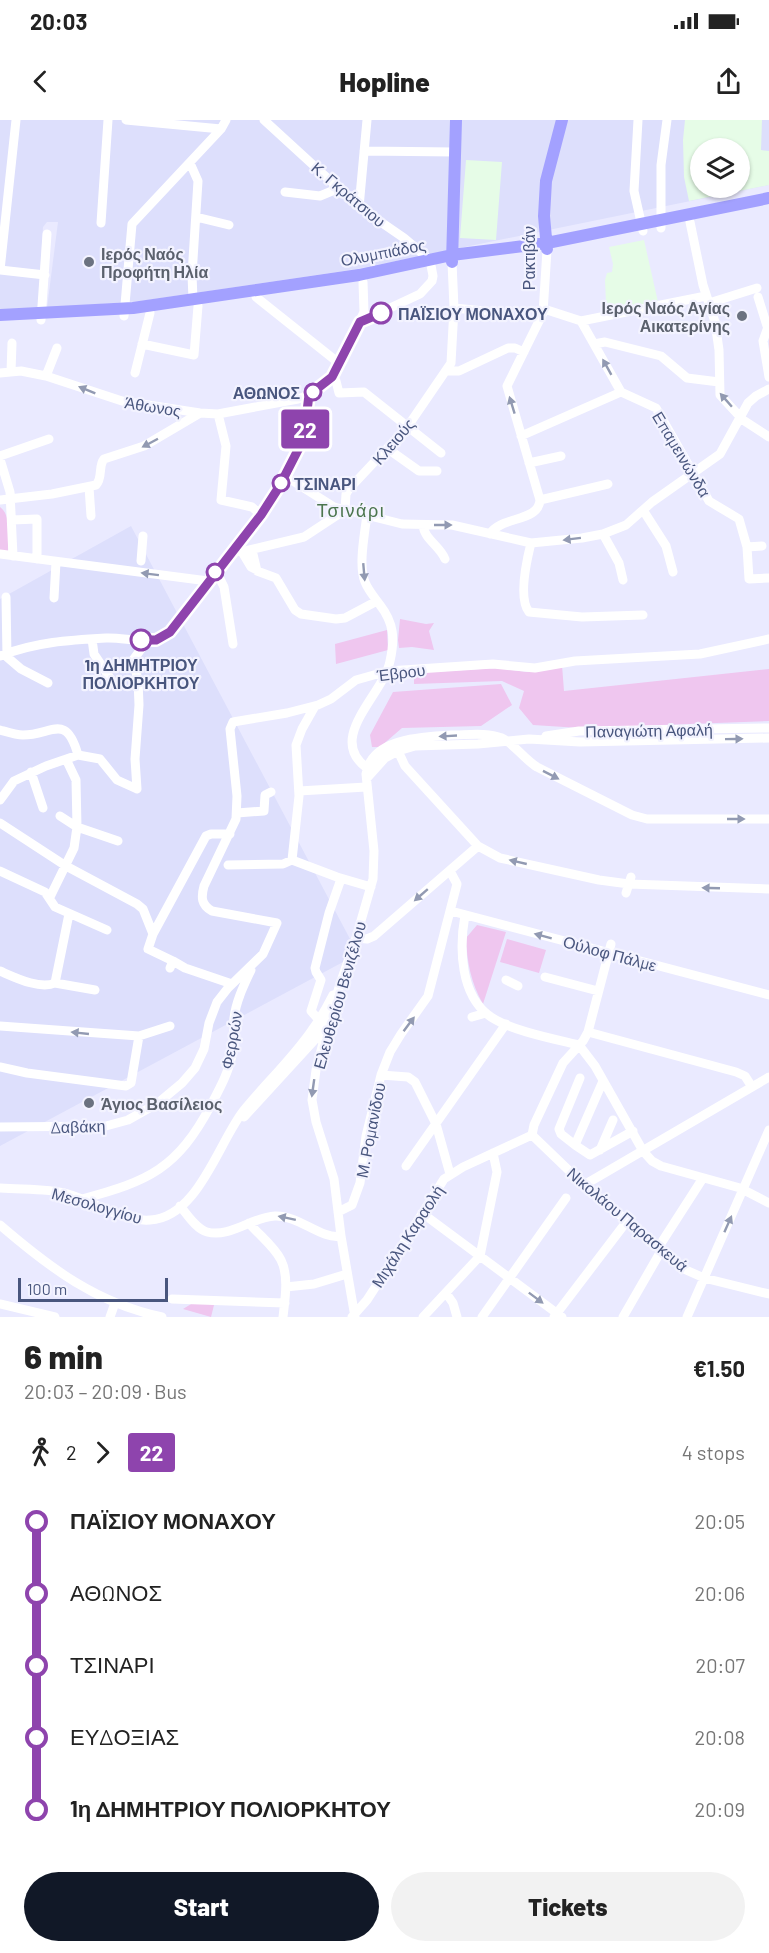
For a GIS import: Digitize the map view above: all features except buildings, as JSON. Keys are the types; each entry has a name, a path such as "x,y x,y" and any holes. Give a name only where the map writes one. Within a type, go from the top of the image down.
{"main road":[{"path":"452,258 456,120"},
{"name":"Ρακτιβάν","path":"547,246 544,216 546,181 562,120"},
{"name":"Ολυμπιάδος","path":"661,225 769,198"},
{"name":"Ολυμπιάδος","path":"0,322 41,317 150,313 196,302 256,297 363,282 452,258 547,246 642,228 690,222 769,205"},
{"name":"Ολυμπιάδος","path":"124,313 431,263"},
{"name":"Ολυμπιάδος","path":"0,315 41,317"}],"street":[{"path":"16,120 0,270 45,275"},
{"path":"101,223 108,120"},
{"path":"126,120 224,124"},
{"name":"Κ. Γκράτσιου","path":"264,120 359,207 404,238 431,263"},
{"path":"359,207 367,120"},
{"path":"638,120 634,191 642,228"},
{"path":"661,225 661,165 666,120"},
{"path":"124,313 132,224 224,124"},
{"path":"364,151 455,152"},
{"path":"0,159 12,159"},
{"path":"142,344 194,355 196,302 192,274 198,181 190,163"},
{"path":"285,192 320,196 332,191 335,185"},
{"path":"196,217 229,225"},
{"path":"690,222 707,300 716,328 721,398 743,420 769,437"},
{"path":"41,317 47,234"},
{"name":"Ρακτιβάν","path":"540,500 507,386 544,309 547,246"},
{"name":"Κλειούς","path":"345,510 346,494 349,489 408,426 453,357 452,258"},
{"path":"360,322 420,294 432,281 431,263"},
{"path":"3,655 38,644 111,638 147,641 159,639 170,632 216,571 243,550 285,476 304,435 309,395 332,377 360,322 364,309 363,282"},
{"path":"544,309 581,321 758,293 768,325 763,344 769,377"},
{"path":"256,297 340,364"},
{"path":"454,308 484,311"},
{"path":"135,373 150,313"},
{"path":"521,436 621,392 581,321"},
{"path":"594,344 605,342 661,356 687,378 719,382"},
{"path":"11,372 12,343"},
{"path":"46,376 57,348"},
{"path":"446,370 454,372 464,369 508,348 524,352"},
{"name":"Άθωνος","path":"0,373 21,371 46,376 122,402 200,413 218,414 278,404 309,395"},
{"path":"332,377 336,381 339,393 364,392 441,453"},
{"path":"285,476 334,507 402,524 452,525 531,543 603,534 626,525 720,454 750,400 769,389"},
{"name":"Επαμεινώνδα","path":"621,392 656,408 711,502 739,519 747,548 749,579 769,578"},
{"path":"0,500 96,485 99,481 101,462 104,459 144,446 200,413"},
{"path":"218,414 226,446 222,500 252,507 261,515"},
{"path":"13,556 10,488 0,458 50,439"},
{"path":"388,449 419,471 437,471"},
{"path":"529,463 561,456"},
{"path":"490,534 497,526 537,511 540,500 608,484"},
{"path":"89,487 91,516"},
{"path":"243,550 304,537 345,510"},
{"path":"643,510 666,546 672,572"},
{"path":"299,791 367,778 354,755 352,733 388,671 393,648 392,624 365,583 363,573 367,514"},
{"path":"12,520 37,519 37,559"},
{"path":"423,525 424,532 445,559"},
{"path":"603,534 619,563 623,580"},
{"path":"141,561 143,536"},
{"path":"531,543 524,593 525,606 529,612 582,617 643,615"},
{"path":"747,548 762,546"},
{"path":"243,550 251,567 261,574 277,579 295,610 301,614 336,619 345,618 377,601"},
{"path":"0,554 208,581"},
{"path":"54,598 56,562"},
{"path":"216,571 224,587 233,644"},
{"path":"3,655 6,597"},
{"path":"92,639 94,654 114,684"},
{"name":"Έβρου","path":"277,923 212,911 201,897 204,886 230,834 237,813 231,724 315,706 331,699 356,680 388,671 493,664 530,668 575,661 700,654 769,639"},
{"path":"0,800 14,781 31,772 78,755 100,759 117,780 137,789 135,759 139,705 138,681 133,660 147,641"},
{"path":"3,655 15,666 48,683"},
{"path":"292,860 299,791 296,745 315,706"},
{"path":"0,730 23,735 57,727 74,740 78,755"},
{"name":"Παναγιώτη Αφαλή","path":"529,739 579,731 769,728"},
{"name":"Παναγιώτη Αφαλή","path":"367,778 375,757 383,750 411,738 477,734 505,740"},
{"name":"Παναγιώτη Αφαλή","path":"367,778 385,758 415,746 478,744 529,739 580,742 769,738"},
{"path":"505,740 537,767 646,821 769,819"},
{"path":"398,751 405,766 478,846 500,858 629,885 769,889"},
{"path":"50,897 74,848 77,827 76,780 66,759"},
{"path":"31,772 43,808"},
{"name":"Ελευθερίου Βενιζέλου","path":"354,1316 334,1176 312,1107 312,1094 326,1031 371,887 374,851 367,778"},
{"path":"237,813 262,812 265,795 271,792"},
{"path":"60,816 77,827 118,841"},
{"path":"0,823 66,866 139,906 153,934"},
{"path":"230,834 206,836 153,934 148,949 171,964 232,984"},
{"path":"356,938 367,939 374,936 478,846"},
{"path":"228,865 284,864 292,860 341,879 371,887"},
{"path":"0,871 45,892 50,897 53,906 107,930"},
{"name":"Μ. Ρομανίδου","path":"338,1212 352,1205 360,1184 366,1136 381,1075 390,1052 428,996 458,883 450,871"},
{"path":"322,1018 311,1011 321,980 315,968 329,913 341,879"},
{"name":"Ούλοφ Πάλμε","path":"451,911 609,949 769,995"},
{"path":"55,983 69,914"},
{"path":"465,915 462,938 464,968 471,992 486,1013 506,1024 579,1045 643,1150 656,1164 744,1190 769,1203"},
{"name":"Φερρών","path":"82,1199 137,1182 165,1166 183,1149 204,1119 229,1068 238,1002 253,965 266,948 277,923"},
{"path":"532,1135 531,1131 561,1068 588,1032 609,949"},
{"name":"Δαβάκη","path":"0,1128 106,1126 128,1120 150,1108 182,1083 197,1064 205,1047 209,1023 215,1007 222,995 253,965"},
{"path":"0,972 37,984 49,986 55,983 95,990"},
{"path":"545,977 598,991"},
{"path":"506,980 518,986"},
{"name":"Μεσολογγίου","path":"0,1188 56,1191 142,1220 162,1218 180,1206 200,1184 242,1112 322,1018 340,984"},
{"path":"472,1017 486,1013"},
{"path":"322,1018 321,1033 244,1117 243,1115 318,1031 322,1018"},
{"path":"406,1166 506,1024"},
{"path":"0,1026 139,1036 171,1026"},
{"name":"Μεσολογγίου","path":"228,1139 326,1031"},
{"path":"588,1032 736,1072 745,1076 752,1087"},
{"path":"0,1067 27,1073 126,1086 131,1083 139,1036"},
{"path":"311,1050 319,1059"},
{"path":"381,1075 406,1077 413,1080 436,1124 450,1174"},
{"path":"580,1078 559,1129 561,1134 588,1155 633,1131"},
{"path":"579,1184 768,1079"},
{"path":"575,1145 603,1081"},
{"path":"600,1150 613,1120"},
{"path":"687,1317 769,1130"},
{"name":"Μιχάλη Καραολή","path":"354,1316 387,1270 439,1186 450,1174 532,1135"},
{"name":"Νικολάου Παρασκευά","path":"532,1135 579,1184 688,1271 704,1278 769,1294"},
{"path":"423,1317 480,1256 497,1172 493,1153"},
{"path":"622,1317 703,1178"},
{"path":"482,1317 566,1198"},
{"path":"180,1206 201,1229 208,1232 225,1231 279,1216 301,1222 330,1237 341,1236"},
{"path":"422,1213 557,1316 627,1221"},
{"path":"249,1223 281,1260 285,1270 283,1317"},
{"path":"0,1225 48,1265 82,1287 115,1303 162,1317"},
{"path":"286,1287 314,1284 347,1274"},
{"path":"446,1293 453,1303 457,1317"},
{"path":"172,1299 285,1303"},
{"path":"110,1317 115,1303"},
{"path":"0,1304 55,1317"}],"shaded area":[{"path":"0,120 769,120 769,185 750,189 750,138 690,138 690,198 705,198 357,269 140,301 47,308 58,222 47,222 43,227 38,312 0,312"},
{"path":"685,120 762,120 761,150 769,151 769,185 750,189 750,138 690,138 690,198 704,198 689,201 684,177"},
{"path":"466,160 502,162 496,240 460,238"},
{"path":"644,240 658,302 609,313 605,280 607,273 612,272 613,264 609,247"},
{"path":"0,507 8,522 8,553 0,552"},
{"path":"131,526 358,954 0,1146 0,599"},
{"path":"400,619 426,624 434,623 429,631 434,650 399,648"},
{"path":"387,630 388,650 336,664 335,644"},
{"path":"562,665 564,691 769,669 769,721 580,728 533,725 519,708 524,691 502,681 414,684 414,673 498,668 527,672"},
{"path":"501,684 512,705 481,726 402,728 380,747 372,747 370,735 393,692"},
{"path":"477,925 506,932 483,1004 473,980 466,938"},
{"path":"507,939 546,950 539,973 500,962"},
{"path":"196,1301 214,1305 211,1317 183,1309"}],"bus line":[{"name":"22","path":"141,640 156,640 170,632 261,515 279,487 299,448 304,435 309,395 332,377 360,322 381,313"}],"place":[{"name":"Ιερός Ναός Προφήτη Ηλία","path":"89,262"},
{"name":"ΠΑΪΣΙΟΥ ΜΟΝΑΧΟΥ","path":"381,313"},
{"name":"Ιερός Ναός Αγίας Αικατερίνης","path":"742,316"},
{"name":"ΑΘΩΝΟΣ","path":"313,392"},
{"name":"ΤΣΙΝΑΡΙ","path":"281,483"},
{"name":"1η ΔΗΜΗΤΡΙΟΥ ΠΟΛΙΟΡΚΗΤΟΥ","path":"141,640"},
{"name":"Άγιος Βασίλειος","path":"89,1103"}],"district":[{"name":"Τσινάρι","path":"351,510"}]}
